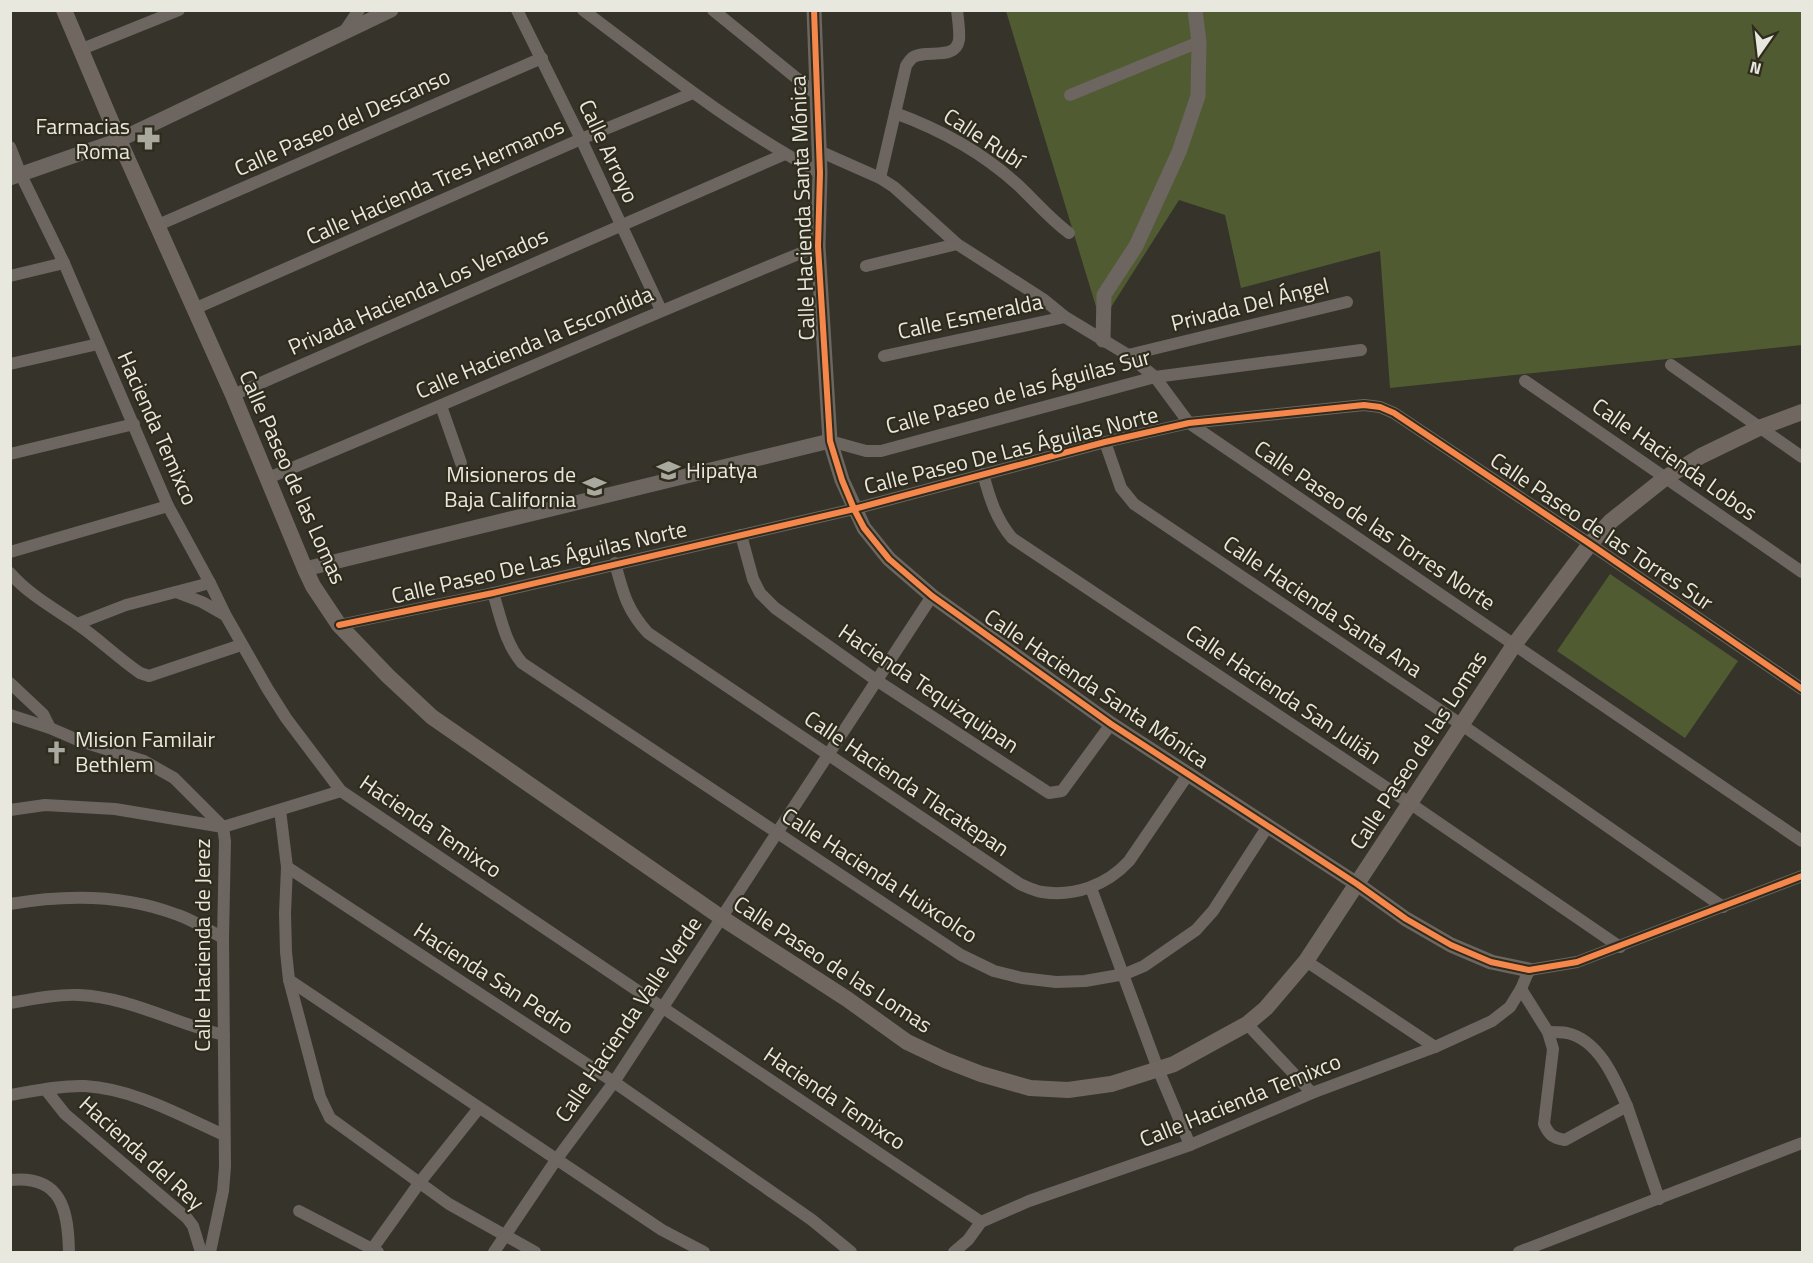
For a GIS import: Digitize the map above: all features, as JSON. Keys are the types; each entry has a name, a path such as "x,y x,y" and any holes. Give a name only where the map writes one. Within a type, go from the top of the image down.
{"main road":[{"name":"Calle Paseo de las Lomas","path":"64,10 119,140 233,395 305,569 313,586 339,625 432,717 722,918 847,999 907,1042 981,1074 1030,1088 1068,1090 1111,1084 1174,1064 1247,1024 1274,1000 1306,962 1514,645 1590,543 1611,522 1665,478 1701,456 1759,428 1803,412"}],"street":[{"path":"82,49 179,10"},
{"path":"343,33 359,10"},
{"path":"16,177 119,140 391,10"},
{"name":"Calle Arroyo","path":"517,10 581,139 661,310"},
{"path":"583,10 693,93 785,154 820,172"},
{"path":"713,10 816,94"},
{"path":"880,178 906,66 912,58 919,54 948,53 956,48 959,40 957,10"},
{"path":"1103,340 1104,295 1136,246 1179,152 1198,96 1199,42 1195,10"},
{"name":"Calle Hacienda Santa Mónica","path":"811,13 820,172 818,246 830,441 854,509 864,528 889,559 932,596 1111,724 1357,884 1406,919 1451,945 1491,962 1528,970 1577,962 1803,876"},
{"path":"1070,95 1199,42"},
{"name":"Calle Paseo del Descanso","path":"158,225 542,58"},
{"name":"Calle Hacienda Tres Hermanos","path":"194,309 581,139 693,93"},
{"name":"Calle Rubí","path":"895,113 923,123 973,150 1017,184 1050,219 1069,233"},
{"name":"Hacienda Temixco","path":"10,147 16,177 64,263 168,506 241,645 286,718 340,790 981,1222"},
{"name":"Calle Paseo de las Torres Norte","path":"819,151 880,178 909,199 957,244 1043,299 1065,317 1128,355 1155,377 1189,423 1803,842"},
{"name":"Privada Hacienda Los Venados","path":"233,395 785,154"},
{"path":"866,266 957,244"},
{"name":"Calle Hacienda la Escondida","path":"268,478 661,310 818,246"},
{"path":"10,276 64,263"},
{"name":"Privada Del Ángel","path":"1128,355 1347,302"},
{"name":"Calle Esmeralda","path":"884,356 1065,317"},
{"path":"10,364 98,344"},
{"name":"Calle Paseo de las Águilas Sur","path":"305,569 830,441 867,451 881,451 1155,377 1361,350"},
{"path":"1671,365 1803,457"},
{"name":"Calle Hacienda Lobos","path":"1525,381 1803,572"},
{"name":"Calle Paseo De Las Águilas Norte","path":"339,625 493,593 854,509 1105,442 1189,423 1364,405 1380,407"},
{"path":"441,406 460,463"},
{"name":"Calle Paseo de las Torres Sur","path":"1380,407 1394,413 1590,543 1803,689"},
{"path":"10,454 134,424"},
{"name":"Calle Hacienda Santa Ana","path":"1105,442 1121,488 1134,504 1462,725 1723,907"},
{"name":"Calle Hacienda San Julián","path":"983,474 992,508 1000,524 1012,538 1411,804 1620,947"},
{"path":"10,552 168,506"},
{"name":"Hacienda Tequizquipan","path":"741,535 747,562 760,593 775,608 876,680 1049,793 1062,791 1111,724"},
{"name":"Calle Hacienda Tlacatepan","path":"615,563 633,617 648,633 1020,884 1041,892 1063,893 1091,888 1119,872 1129,861 1189,773"},
{"path":"10,573 133,668 149,676 241,645"},
{"path":"77,624 126,605 210,583"},
{"path":"176,592 202,602 226,616"},
{"name":"Calle Hacienda Huixcolco","path":"493,593 507,639 512,651 522,663 961,955 994,971 1022,978 1056,982 1085,981 1125,974 1144,966 1196,930 1213,911 1268,826"},
{"name":"Calle Hacienda Valle Verde","path":"494,1252 556,1160 614,1082 932,596"},
{"path":"10,683 43,714 50,728"},
{"name":"Calle Hacienda de Jerez","path":"10,716 144,761 174,778 223,827 225,841 223,938 225,1167 223,1191 210,1252"},
{"path":"10,810 45,805 115,809 223,827 340,790"},
{"path":"280,810 287,867 285,923 289,980 320,1097 330,1118 468,1215 535,1252"},
{"name":"Hacienda San Pedro","path":"287,867 614,1082 812,1220 851,1252"},
{"path":"1091,888 1125,974 1158,1068 1190,1145"},
{"path":"10,904 33,900 109,898 146,904 180,915 223,938"},
{"path":"1306,962 1435,1047"},
{"name":"Calle Hacienda Temixco","path":"954,1252 968,1240 981,1222 1047,1194 1190,1145 1312,1093 1435,1047 1492,1021 1510,1007 1521,989 1528,970"},
{"path":"289,980 662,1230 704,1252"},
{"path":"1521,989 1548,1032 1553,1049 1544,1124 1549,1134 1565,1140 1627,1106"},
{"path":"10,1003 48,996 90,996 143,1008 205,1031 224,1035"},
{"path":"1247,1024 1312,1093"},
{"path":"1548,1032 1567,1033 1592,1045 1616,1079 1659,1198"},
{"name":"Hacienda del Rey","path":"10,1095 83,1086 112,1090 141,1098 224,1135"},
{"name":"Hacienda del Rey","path":"46,1090 70,1119 187,1218 193,1226 201,1252"},
{"path":"299,1212 374,1251 420,1182 479,1108"},
{"path":"1519,1252 1803,1143"},
{"path":"10,1180 39,1181 51,1187 60,1201 68,1223 69,1252"}],"green space":[{"path":"1006,11 1802,11 1802,345 1390,388 1380,251 1241,288 1225,215 1179,200 1101,323"},
{"path":"1610,574 1738,661 1685,738 1557,651"}],"cycle path":[{"path":"814,10 820,173 818,246 830,441 854,509 864,528 889,559 932,596 1111,724 1357,884 1406,919 1451,945 1491,962 1529,970 1577,962 1802,876"},
{"path":"339,625 493,593 854,509 1105,442 1189,423 1364,405 1380,407 1394,413 1802,689"}],"place":[{"name":"Farmacias Roma","path":"148,139"},
{"name":"Hipatya","path":"668,470"},
{"name":"Misioneros de Baja California","path":"594,487"},
{"name":"Mision Familair Bethlem","path":"57,752"}]}
